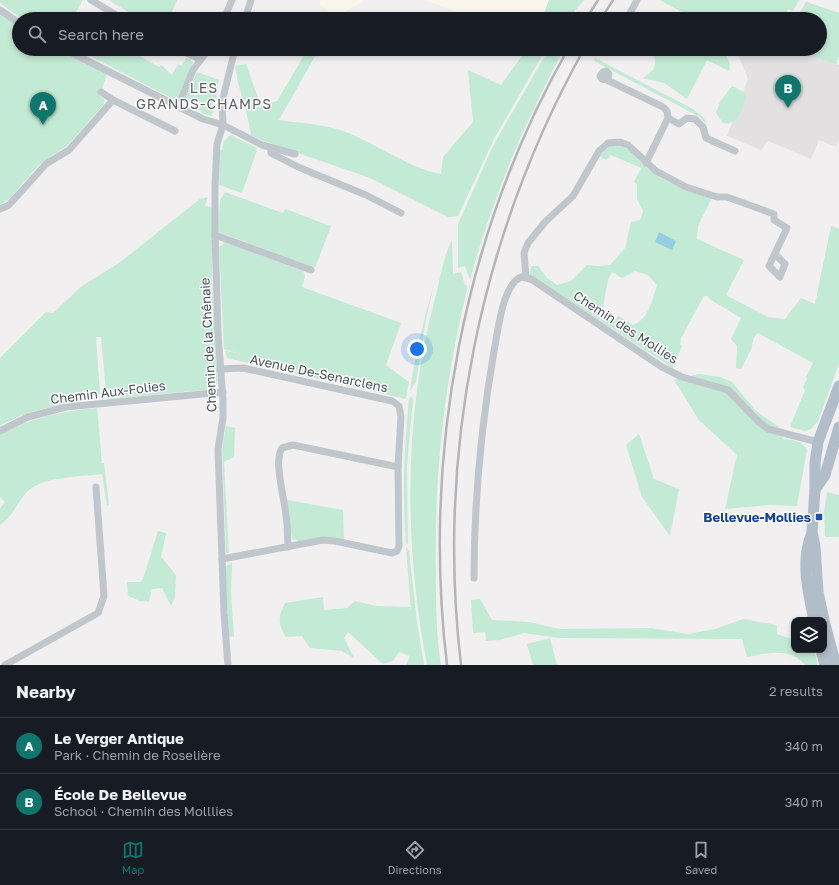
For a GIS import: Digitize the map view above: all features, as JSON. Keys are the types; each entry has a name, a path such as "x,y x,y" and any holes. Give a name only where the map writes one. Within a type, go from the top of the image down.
{"main road":[{"path":"824,617 812,532 815,490 814,463 818,442 839,386"},
{"path":"815,490 825,475 839,427"},
{"path":"818,442 826,439 829,440 833,447"},
{"path":"812,532 807,543 806,566 814,617"},
{"path":"827,631 836,665"},
{"path":"822,653 825,665"}],"street":[{"path":"91,0 111,12"},
{"path":"227,12 232,0"},
{"path":"247,12 251,0"},
{"path":"631,12 637,0"},
{"path":"0,10 12,18"},
{"path":"78,56 203,119 223,125 243,137 271,148 295,154"},
{"path":"193,56 200,59"},
{"path":"178,107 193,70 203,56"},
{"name":"Chemin de la Chênaie","path":"228,665 218,448 223,418 223,392 220,369 215,235 217,144 223,125 222,102 233,56"},
{"path":"607,80 663,107 667,111 668,118 646,163"},
{"path":"101,92 113,100 175,131"},
{"path":"0,210 9,205 46,164 69,150 113,100"},
{"path":"668,118 679,124 690,118 695,118 703,127 706,138 735,151"},
{"path":"474,578 474,534 477,477 487,392 500,323 508,292 516,279 526,277 524,253 528,243 545,222 573,196 603,145 612,142 625,143 646,163 664,176 686,187 717,197 727,197 774,214 774,220 786,228 775,254"},
{"path":"271,148 271,153 298,167 366,195 401,213"},
{"path":"215,235 311,270"},
{"name":"Chemin des Mollies","path":"526,277 578,309 662,367 682,377 728,390 754,418 768,429 818,442"},
{"name":"Avenue De-Senarclens","path":"220,369 243,368 392,401 399,406 400,410 398,466 399,546 397,551 392,553 327,540 222,559"},
{"name":"Chemin Aux-Folies","path":"0,431 34,416 66,407 223,392"},
{"path":"288,547 287,517 281,490 279,454 282,448 293,445 398,466"},
{"path":"5,665 98,613 104,596 96,487"}],"shaded area":[{"path":"321,0 363,0 363,2 344,12 328,12 319,4"},
{"path":"424,0 549,0 545,12 457,12"},
{"path":"806,2 839,13 839,55 836,64 839,65 839,139 836,147 819,140 811,159 768,141 761,150 727,136 748,79 738,56 827,56 827,12 800,12"}],"green space":[{"path":"0,0 83,0 76,12 12,12 0,3"},
{"path":"109,0 177,0 172,12 128,12"},
{"path":"549,0 584,0 574,12 545,12"},
{"path":"660,0 799,0 793,11 788,9 786,12 680,11"},
{"path":"806,2 839,13 839,55 836,64 812,56 827,56 827,12 802,12"},
{"path":"0,14 12,22 12,56 70,56 107,75 99,96 104,99 104,104 68,145 39,165 10,198 0,205"},
{"path":"90,56 139,56 159,67 161,65 172,75 178,64 182,66 186,58 190,59 193,63 177,101"},
{"path":"304,56 315,56 279,120 337,129 363,140 414,166 441,174 443,157 473,122 468,70 501,85 522,56 542,56 495,137 458,216 448,217 370,178 261,140 251,135 235,66 246,64 261,106 277,101"},
{"path":"545,56 560,56 522,133 510,162 488,220 470,280 465,266 458,268 458,224 493,146"},
{"path":"654,56 726,56 730,64 729,71 707,60 687,99 664,83 643,78 653,69 655,64"},
{"path":"595,58 693,109 703,117 708,126 700,117 594,61"},
{"path":"197,72 219,80 214,109 211,116 201,113 201,111 184,102"},
{"path":"732,86 744,92 746,98 739,116 732,122 723,123 716,113 720,102"},
{"path":"230,135 255,147 257,150 242,193 219,185 220,150 222,150 224,141"},
{"path":"619,145 624,147 652,172 666,181 689,191 712,198 698,226 697,239 744,260 726,295 768,317 785,319 801,298 815,304 831,226 839,229 839,364 818,421 811,429 805,431 790,427 805,390 803,387 807,379 806,377 813,363 758,333 754,337 751,350 741,369 736,368 737,346 731,339 741,318 707,296 704,296 681,338 680,345 682,346 673,368 530,275 531,266 538,266 547,278 557,285 571,281 587,265 610,265 625,248 631,222 640,220 643,211 637,199 637,184 634,182 641,168 611,155 606,160 599,156 610,146","holes":["635,271 648,275 657,285 649,308 643,318 633,325 619,316 616,319 602,312 608,280 612,272 622,278"]},
{"path":"225,192 283,213 285,209 331,226 315,268 218,232 220,200"},
{"path":"208,197 205,206 212,207 212,282 218,383 212,389 111,399 106,392 101,337 96,337 100,394 95,400 70,403 34,411 0,426 0,358 46,312 53,313 82,286 119,263 200,199"},
{"path":"452,240 453,274 461,272 465,285 468,286 447,393 439,465 436,537 436,597 437,631 441,665 427,665 419,619 414,573 410,480 417,386 425,340 444,259"},
{"path":"225,242 303,271 305,276 302,287 401,323 386,365 409,382 406,399 227,358 225,351 237,353 224,349 219,247"},
{"path":"435,280 426,319 416,382 410,391 417,349"},
{"path":"699,374 720,377 732,382 756,411 779,427 783,439 797,442 805,447 807,450 797,506 769,505 725,509 737,455 699,420 674,380"},
{"path":"411,396 413,399 407,466 408,543 406,545 404,472 407,417 409,399"},
{"path":"97,408 102,463 104,463 109,505 107,506 102,474 62,478 42,483 27,492 13,512 0,525 0,508 5,502 0,497 0,435 23,424 47,416"},
{"path":"226,426 235,428 234,457 224,462 229,553 226,553 222,449"},
{"path":"639,434 654,479 679,489 670,536 642,497 626,445"},
{"path":"827,492 839,495 839,537 825,537 824,512"},
{"path":"287,500 343,510 344,539 326,537 299,541 293,539"},
{"path":"158,531 166,533 161,557 176,575 175,597 171,606 162,588 152,589 149,602 140,601 128,596 127,582 141,582"},
{"path":"406,547 409,551 417,622 424,665 406,665 410,656 399,652 393,661 383,664 348,632 344,638 354,658 342,651 310,648 302,636 286,637 280,624 280,616 285,603 323,597 324,610 347,608 355,601 376,606 410,607 411,610"},
{"path":"232,563 231,594 234,637 229,636 225,567"},
{"path":"480,599 492,620 529,622 560,629 651,628 688,634 715,629 743,619 777,625 777,634 791,639 791,653 815,653 818,665 805,665 793,656 778,653 747,657 742,639 559,638 524,633 500,640 486,641 485,632 473,633 471,600"},
{"path":"550,638 557,665 533,665 527,644"}],"water":[{"path":"659,232 676,241 672,250 655,242"}],"railway":[{"path":"590,12 598,0"},
{"path":"605,12 613,0"},
{"path":"447,665 441,586 441,506 447,426 459,347 477,270 501,194 532,120 564,56"},
{"path":"461,665 455,585 455,505 462,426 474,347 493,270 517,194 548,120 580,56"}],"place":[{"name":"École De Bellevue","path":"788,108"},
{"name":"Le Verger Antique","path":"43,125"},
{"name":"Bellevue-Mollies","path":"819,517"}],"district":[{"name":"LES GRANDS-CHAMPS","path":"204,96"}]}
